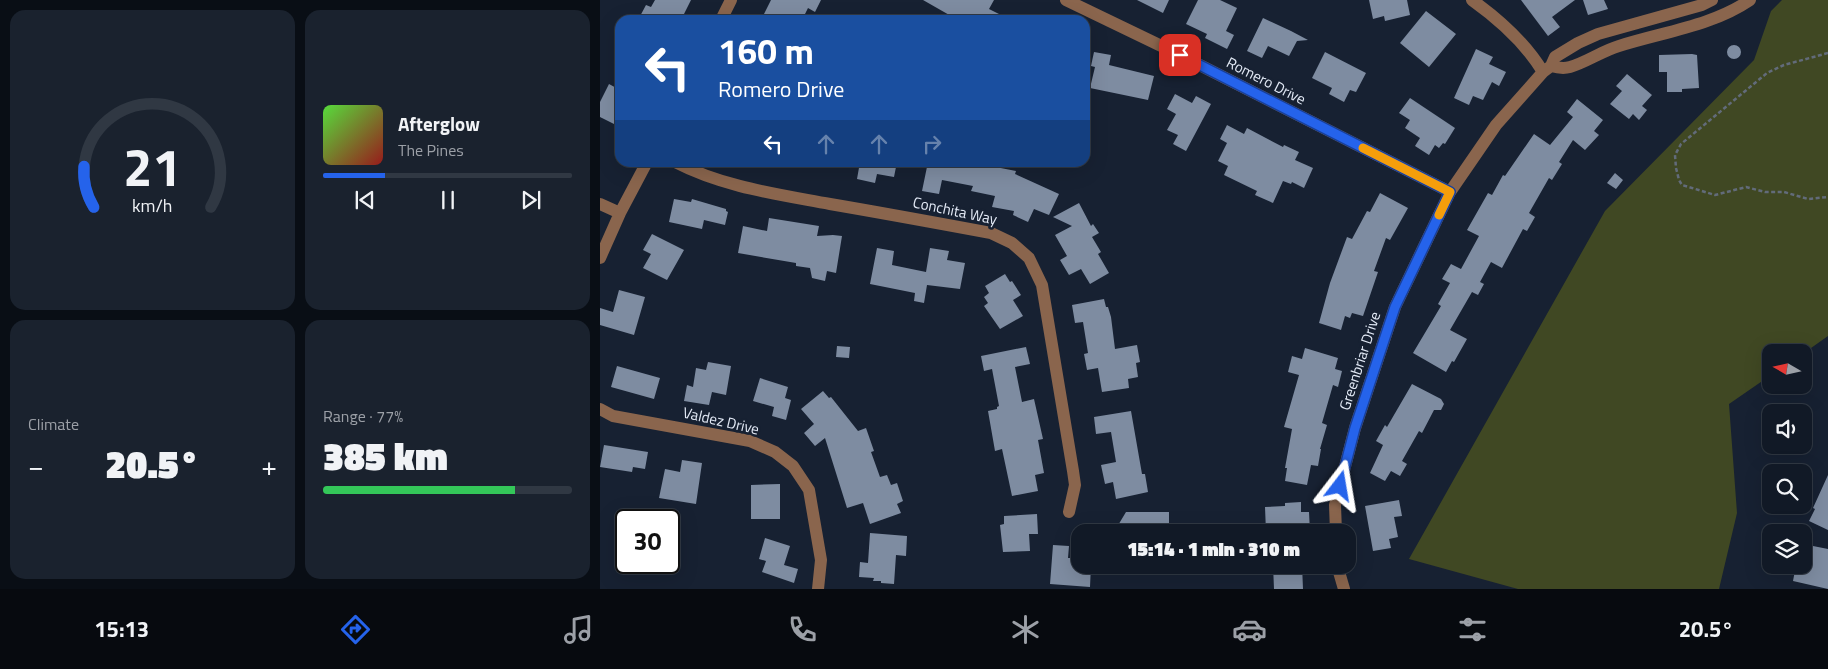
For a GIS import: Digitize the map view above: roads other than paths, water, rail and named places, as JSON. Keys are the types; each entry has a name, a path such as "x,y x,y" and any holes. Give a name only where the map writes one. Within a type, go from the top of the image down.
{"street":[{"path":"724,15 731,0"},
{"name":"Romero Drive","path":"1066,0 1180,55 1450,192"},
{"path":"1472,0 1505,25 1547,69 1570,67 1616,47 1727,14 1750,0"},
{"name":"Greenbriar Drive","path":"1336,524 1336,504 1355,428 1395,307 1450,192 1496,125 1547,69 1555,57 1598,34 1702,5 1712,0"},
{"path":"600,258 620,213 644,167"},
{"name":"Conchita Way","path":"684,167 722,182 768,193 991,232 1012,243 1029,258 1042,285 1074,472 1075,485 1069,512"},
{"path":"600,204 620,213"},
{"name":"Valdez Drive","path":"600,410 613,416 750,442 774,452 793,466 808,490 821,560 818,589"},
{"path":"1340,574 1344,589"}]}
